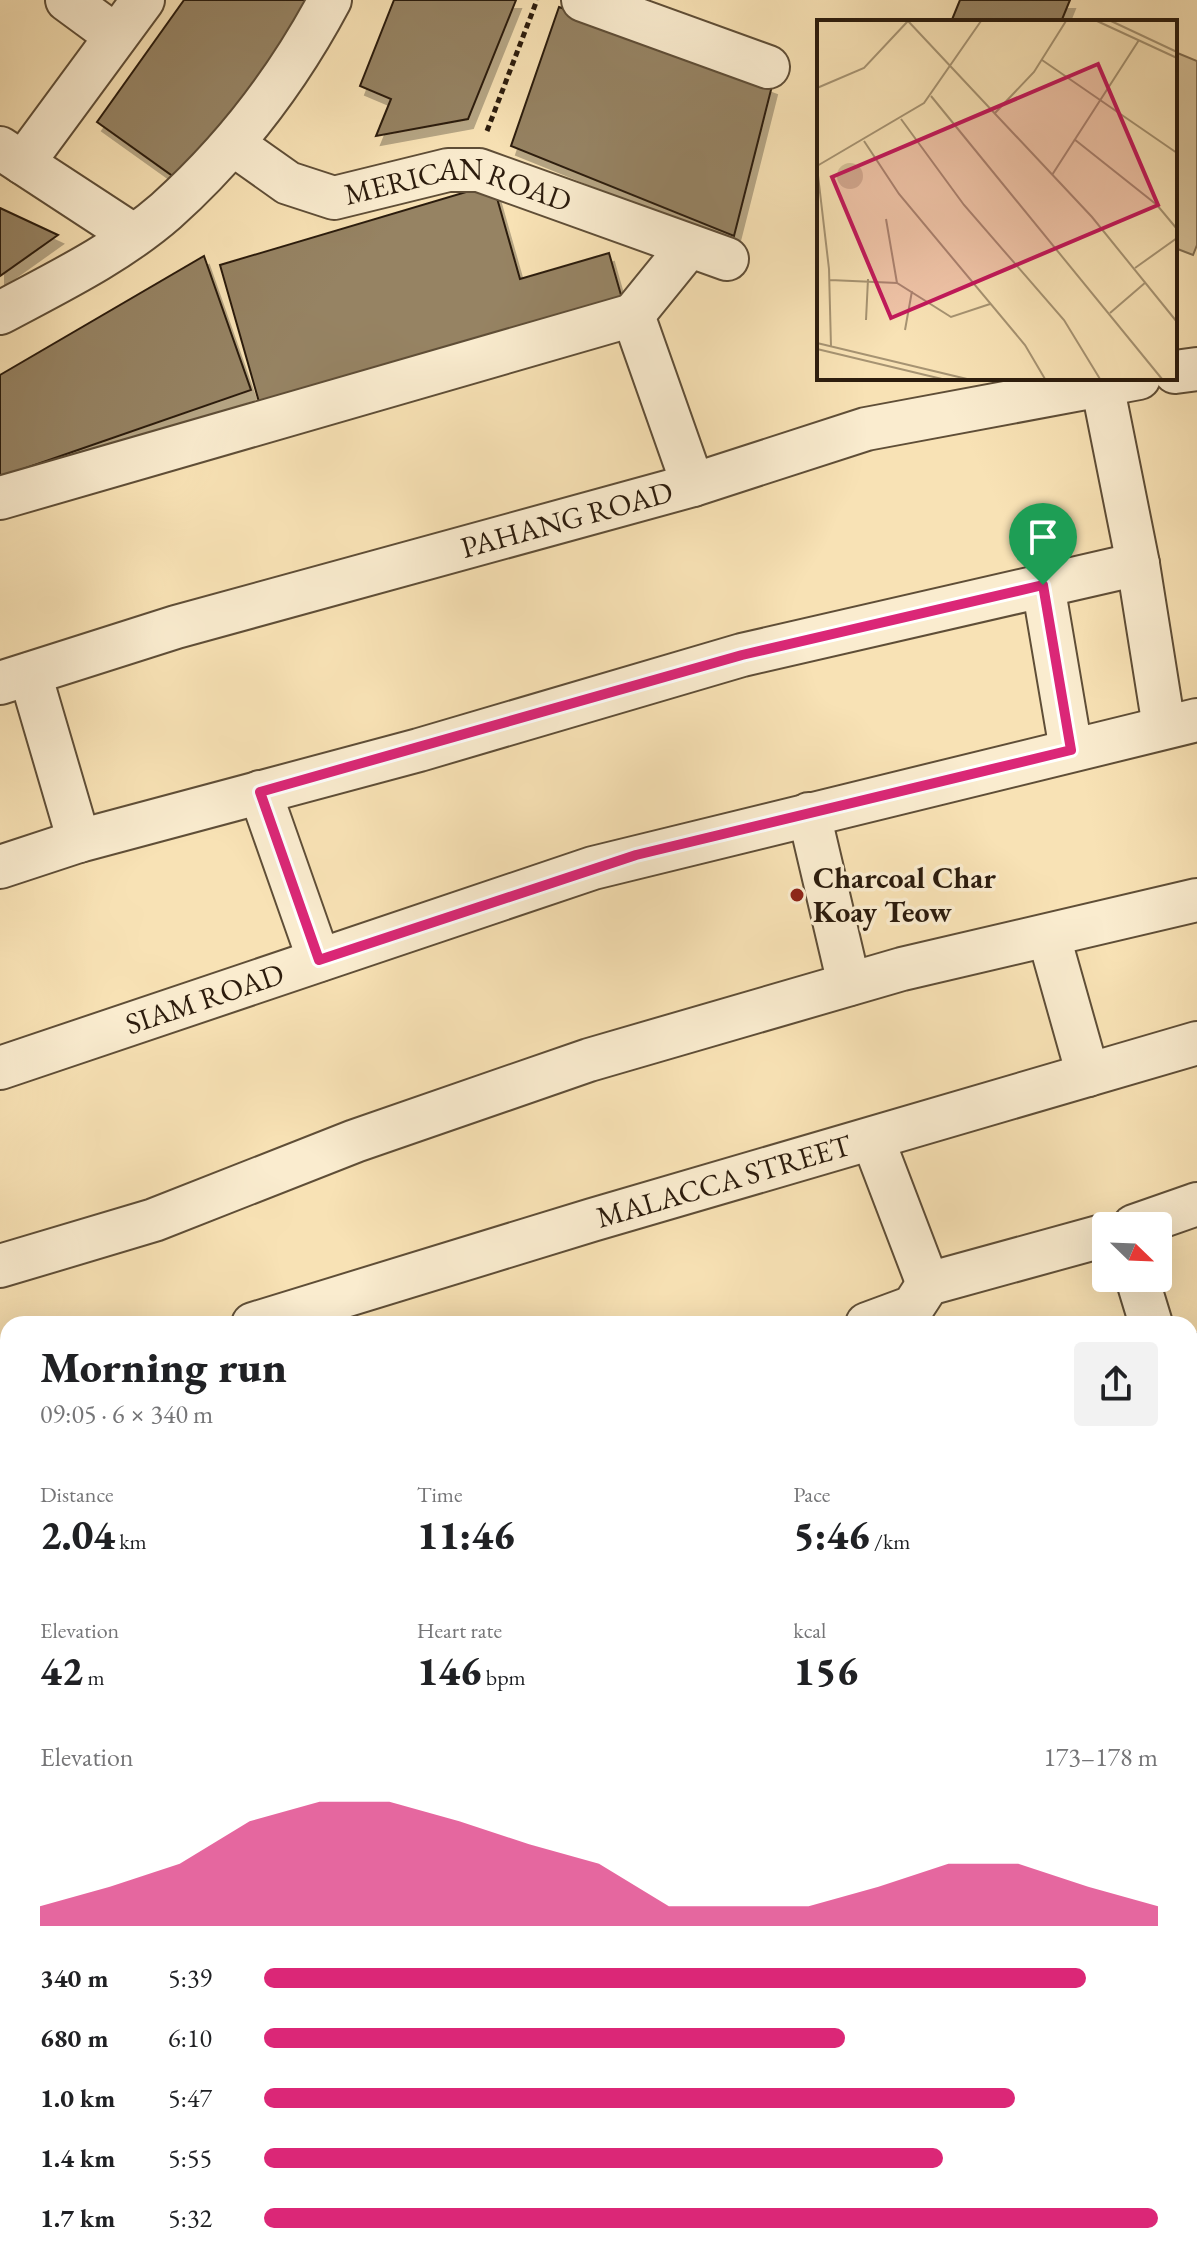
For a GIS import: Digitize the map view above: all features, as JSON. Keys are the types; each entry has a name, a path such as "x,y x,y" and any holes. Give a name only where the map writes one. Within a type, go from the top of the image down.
{"street":[{"path":"67,0 116,36"},
{"path":"133,235 12,156 116,36 143,0"},
{"path":"0,313 133,235 165,212 233,144 298,60 330,0"},
{"path":"583,0 768,67"},
{"name":"MERICAN ROAD","path":"233,144 288,183 334,198 448,170 472,169 708,252 633,315"},
{"path":"0,498 633,315 693,485"},
{"path":"1177,372 1197,369"},
{"path":"1121,381 1138,564 1180,724"},
{"name":"PAHANG ROAD","path":"15,679 176,627 693,485 866,429 1121,381"},
{"path":"0,867 79,841 742,655 1138,564"},
{"path":"1043,585 1071,750"},
{"path":"15,679 79,841"},
{"name":"SIAM ROAD","path":"0,1068 593,868 1180,724"},
{"path":"260,792 319,960"},
{"path":"809,814 849,984"},
{"path":"0,1266 154,1220 355,1141 589,1060 849,984 1197,900"},
{"path":"1049,937 1088,1075"},
{"name":"MALACCA STREET","path":"285,1316 592,1220 1197,1043"},
{"path":"873,1140 928,1284"},
{"path":"1172,1213 1197,1204"},
{"path":"889,1316 913,1307 928,1284 1092,1239"},
{"path":"1141,1292 1149,1316"}],"path":[{"path":"472,169 537,0"}],"shaded area":[{"path":"1177,53 1197,61 1197,245 1193,255 1177,249"}],"building":[{"path":"184,0 320,0 188,187 97,122"},
{"path":"394,0 516,0 468,119 376,136 391,99 360,86"},
{"path":"960,0 1070,0 1062,20 952,20"},
{"path":"559,7 772,86 734,236 511,146"},
{"path":"493,184 520,279 609,253 623,302 261,409 220,265"},
{"path":"0,208 58,235 0,276"},
{"path":"204,256 251,390 0,477 0,375"}],"place":[{"name":"Charcoal Char Koay Teow","path":"797,895"}],"route":[{"path":"1043,585 1071,750 636,855 319,960 260,792 419,750 742,655 1043,585"}]}
